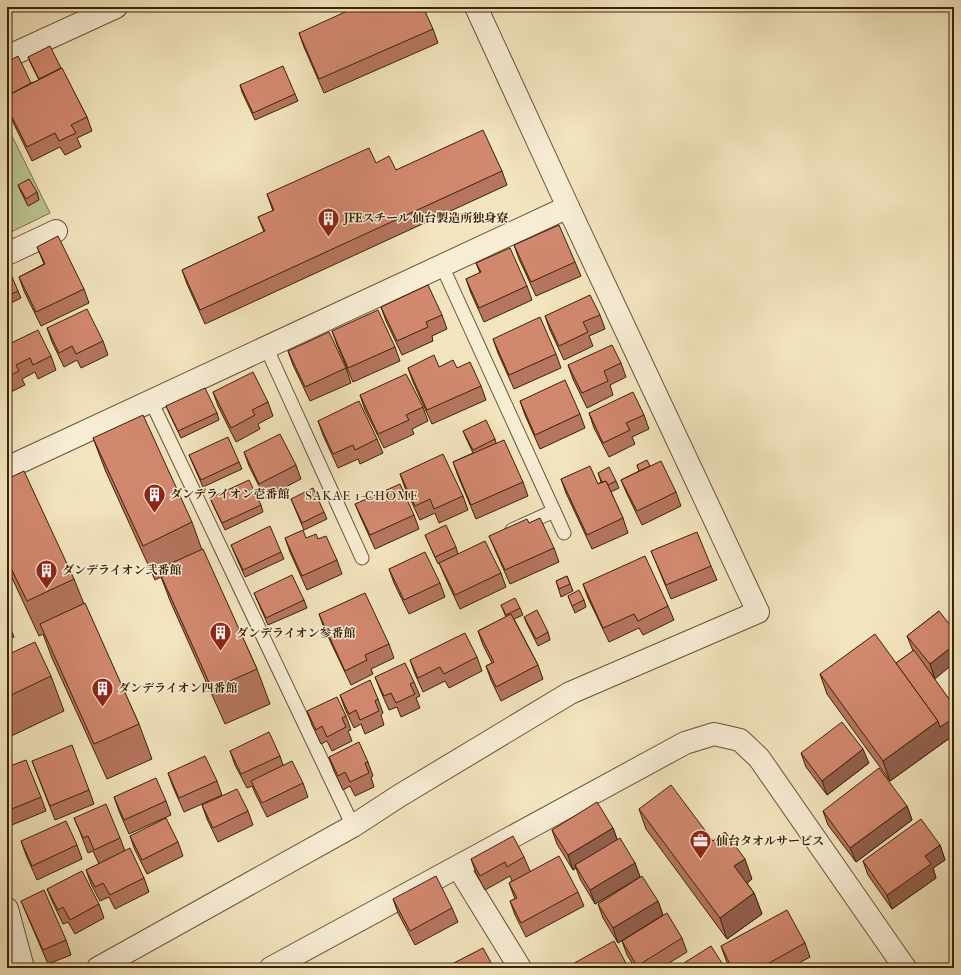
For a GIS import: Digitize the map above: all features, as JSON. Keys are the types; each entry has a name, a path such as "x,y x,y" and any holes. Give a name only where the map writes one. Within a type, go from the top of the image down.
{"street":[{"path":"7,57 116,7"},
{"path":"98,968 353,826 399,796 570,693 758,612 476,7"},
{"path":"7,468 568,207"},
{"path":"7,254 56,231"},
{"path":"271,968 685,743 714,734 740,740 759,758 905,968"},
{"path":"458,867 520,968"},
{"path":"7,909 23,968"}],"lane":[{"path":"442,266 564,533"},
{"path":"266,348 362,558"},
{"path":"151,401 353,826"},
{"path":"498,536 554,511"}],"green space":[{"path":"7,126 50,213 7,234"}],"building":[{"path":"356,7 423,7 433,29 319,79 299,33"},
{"path":"50,46 61,68 39,79 28,57"},
{"path":"18,56 31,83 7,96 7,62"},
{"path":"283,66 295,94 253,113 240,85"},
{"path":"62,68 87,117 71,125 76,133 59,141 55,133 27,147 7,107 7,96"},
{"name":"JFEスチール 仙台製造所独身寮","path":"483,130 502,171 200,310 182,270 265,231 258,217 274,210 267,194 369,148 376,163 389,156 396,170"},
{"path":"29,179 37,192 26,199 18,185"},
{"path":"559,225 575,262 531,282 514,245"},
{"path":"58,236 84,289 36,312 19,277 45,264 37,247"},
{"path":"510,248 527,286 479,308 466,279 481,272 476,263"},
{"path":"10,272 18,291 7,296 7,274"},
{"path":"428,285 442,315 426,322 428,327 397,341 381,307"},
{"path":"590,295 600,315 583,322 588,332 559,346 545,316"},
{"path":"87,309 103,341 76,354 72,346 59,353 47,328"},
{"path":"378,310 395,347 348,368 332,331"},
{"path":"540,317 556,354 509,375 493,339"},
{"path":"38,330 51,356 33,365 30,358 16,365 19,371 7,377 7,345"},
{"path":"329,332 346,368 305,387 288,351"},
{"path":"612,345 621,363 604,371 608,381 582,393 568,365"},
{"path":"434,355 439,367 453,360 457,368 470,362 481,386 427,410 408,368"},
{"path":"253,372 268,402 252,410 255,415 231,428 213,392"},
{"path":"406,374 423,407 406,415 409,420 378,434 360,395"},
{"path":"565,380 580,414 535,435 520,401"},
{"path":"205,388 217,413 178,431 166,406"},
{"path":"633,392 644,415 626,423 630,430 603,443 589,413"},
{"path":"359,401 377,439 355,450 353,445 333,454 318,421"},
{"name":"ダンデライオン壱番館","path":"143,415 192,522 143,546 93,438"},
{"path":"486,420 495,439 473,450 463,431"},
{"path":"280,434 296,465 259,484 244,452"},
{"path":"228,437 239,462 201,480 189,455"},
{"path":"504,440 523,482 471,505 453,462"},
{"path":"443,454 463,496 434,509 430,499 415,506 400,474"},
{"path":"647,460 650,466 639,471 637,465"},
{"path":"661,461 676,492 637,511 621,480"},
{"path":"590,466 598,484 606,481 623,518 587,535 561,479"},
{"path":"609,467 616,481 608,485 606,481 602,482 598,473"},
{"name":"ダンデライオン弐番館","path":"24,471 74,579 27,601 7,560 7,479"},
{"path":"249,480 261,505 222,523 210,498"},
{"path":"400,484 414,515 370,535 355,504"},
{"path":"313,488 324,512 302,523 291,499"},
{"path":"540,518 554,548 505,570 489,536 527,519 529,523"},
{"path":"446,525 456,547 435,557 425,535"},
{"path":"270,526 281,552 243,570 231,545"},
{"path":"303,530 306,538 316,534 318,539 326,536 337,560 302,576 285,538"},
{"path":"697,532 711,566 666,585 651,551"},
{"path":"485,541 501,573 455,595 439,563"},
{"name":"ダンデライオン参番館","path":"203,549 257,669 212,689 158,569"},
{"path":"425,552 440,583 404,600 389,569"},
{"path":"645,556 668,606 638,621 634,614 603,628 583,584"},
{"path":"292,575 304,600 266,618 254,593"},
{"path":"567,576 570,584 559,589 556,581"},
{"path":"579,590 584,600 572,606 568,596"},
{"path":"365,593 389,644 365,655 367,660 345,671 319,614"},
{"path":"515,598 520,608 506,615 501,605"},
{"name":"ダンデライオン四番館","path":"85,603 139,724 94,744 40,624"},
{"path":"537,610 548,632 536,639 524,617"},
{"path":"939,611 954,630 954,645 930,664 907,636"},
{"path":"511,614 538,665 496,687 486,666 494,662 478,631"},
{"path":"465,633 477,657 444,674 440,667 418,678 410,660"},
{"path":"875,634 938,721 883,761 820,674"},
{"path":"35,642 51,676 7,697 7,655"},
{"path":"914,650 954,706 954,718 940,727 938,721 896,663"},
{"path":"405,663 414,682 410,684 415,694 396,703 391,693 384,696 375,677"},
{"path":"370,680 378,699 375,701 379,711 360,720 356,710 349,714 340,695"},
{"path":"337,697 346,716 342,718 346,727 327,737 322,726 316,730 307,711"},
{"path":"842,722 863,749 822,781 801,753"},
{"path":"269,732 280,756 241,774 230,751"},
{"path":"359,742 368,762 365,763 369,773 350,782 345,772 338,776 329,757"},
{"path":"72,745 89,790 50,806 32,761"},
{"path":"205,756 217,781 179,798 168,773"},
{"path":"26,760 41,797 7,811 7,767"},
{"path":"292,761 303,783 262,803 251,781"},
{"path":"879,768 907,806 850,848 823,811"},
{"path":"156,778 166,801 124,820 114,797"},
{"path":"671,785 713,841 725,832 745,859 734,866 754,893 720,918 639,809"},
{"path":"237,789 248,811 213,828 202,805"},
{"path":"597,802 613,828 568,855 552,830"},
{"path":"106,804 120,838 94,850 88,836 83,838 74,818"},
{"path":"166,818 178,842 142,860 130,836"},
{"path":"921,819 940,845 925,856 931,864 887,895 863,861"},
{"path":"66,821 77,845 32,866 21,841"},
{"path":"513,836 524,857 507,867 505,862 480,876 471,859"},
{"path":"620,838 635,863 590,890 575,865"},
{"path":"130,848 144,878 110,895 103,883 95,887 86,870"},
{"path":"559,856 578,892 521,923 510,901 517,898 509,883"},
{"path":"82,871 99,904 70,920 63,907 58,910 47,889"},
{"path":"436,876 452,908 410,931 393,899"},
{"path":"642,876 658,901 613,928 598,904"},
{"path":"44,890 66,940 43,950 21,901"},
{"path":"787,910 805,943 760,968 732,968 721,946"},
{"path":"667,913 682,938 637,966 622,941"},
{"path":"614,941 628,967 570,968 569,966"},
{"path":"711,946 725,968 676,968"},
{"path":"483,948 494,968 444,968"},
{"path":"394,965 395,968 388,968"}],"place":[{"name":"JFEスチール 仙台製造所独身寮","path":"329,238"},
{"name":"ダンデライオン壱番館","path":"155,514"},
{"name":"ダンデライオン弐番館","path":"47,590"},
{"name":"ダンデライオン参番館","path":"220,652"},
{"name":"ダンデライオン四番館","path":"102,708"},
{"name":"仙台タオルサービス","path":"700,860"}],"district":[{"name":"SAKAE 1-CHOME","path":"362,495"}]}
